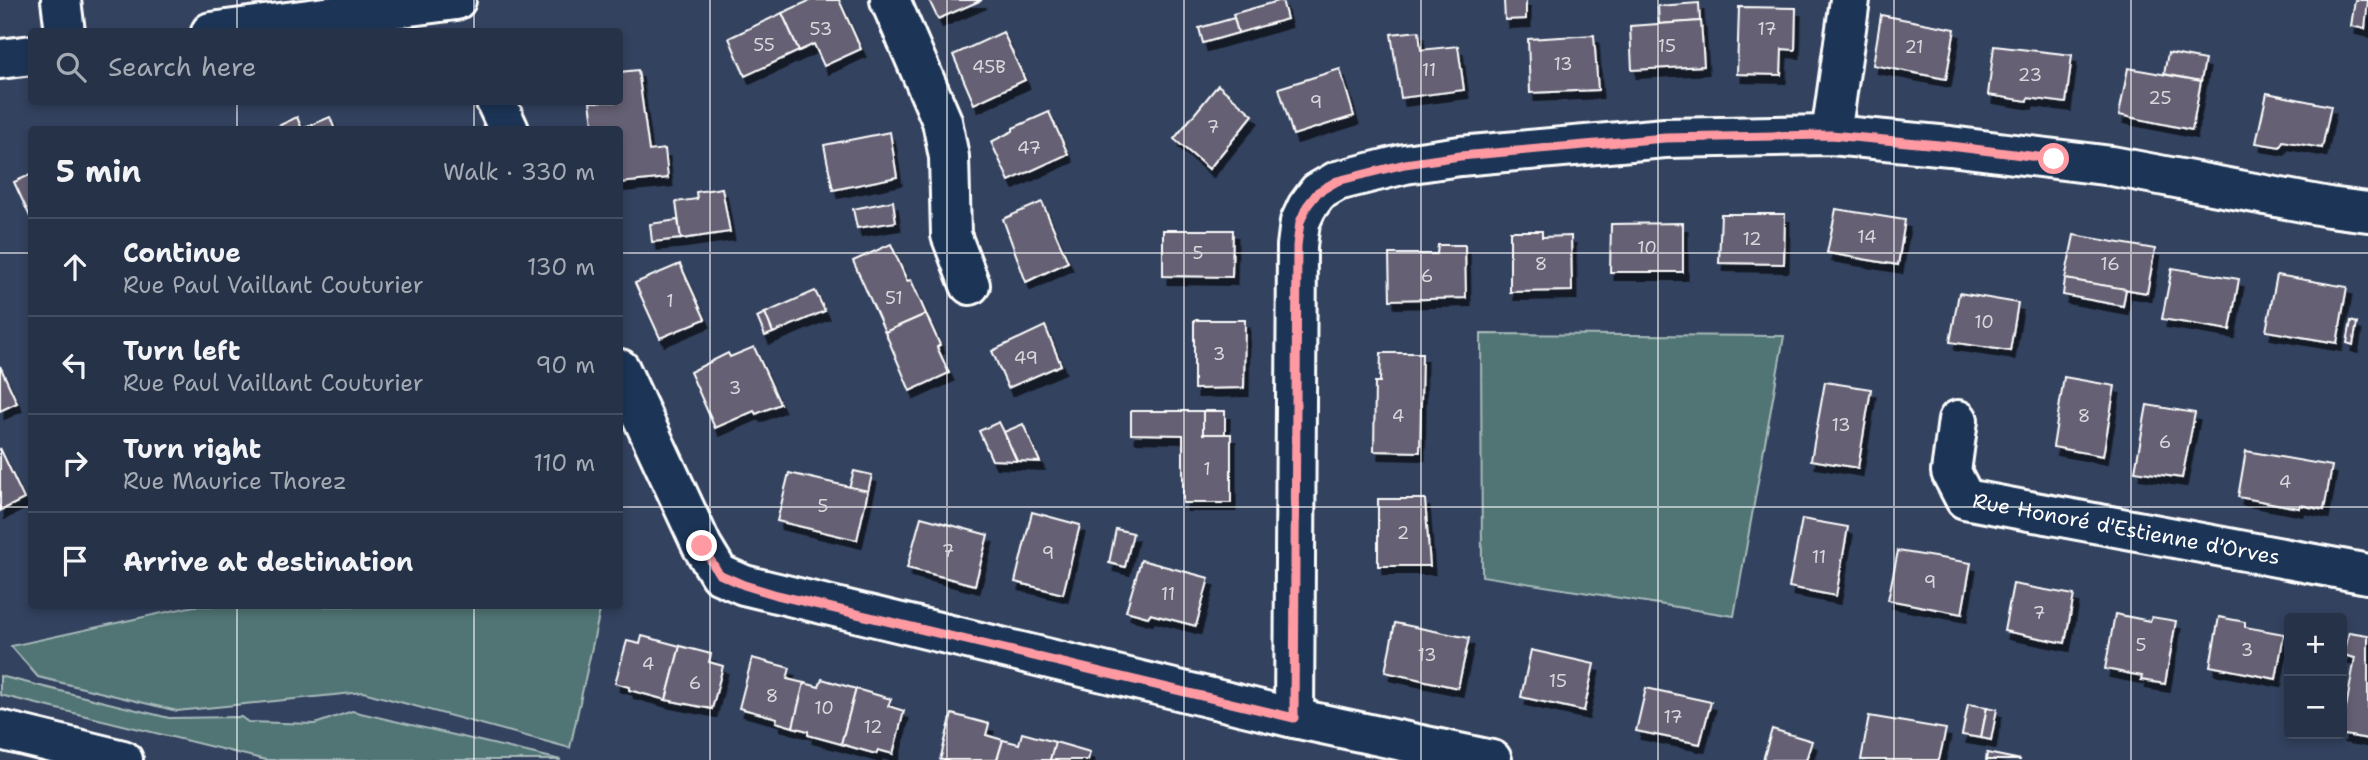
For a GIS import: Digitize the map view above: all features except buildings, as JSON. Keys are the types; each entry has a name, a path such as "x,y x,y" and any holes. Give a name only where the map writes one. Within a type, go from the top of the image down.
{"street":[{"path":"61,0 64,28"},
{"path":"242,28 456,0"},
{"path":"462,0 466,28"},
{"path":"890,0 942,121 949,157 951,235 970,285"},
{"path":"1831,135 1850,0"},
{"path":"0,59 28,56"},
{"path":"497,105 507,126"},
{"path":"1294,718 1297,246 1300,222 1307,206 1318,192 1337,181 1405,164 1460,156 1665,138 1831,135 1950,146 2112,166 2368,212"},
{"path":"623,375 702,546 719,574 777,595 1294,718 1492,760"},
{"name":"Rue Honoré d'Estienne d'Orves","path":"1958,420 1951,472 1965,499 2368,573"},
{"path":"0,730 123,760"}],"green space":[{"path":"1481,334 1784,336 1734,616 1482,576"},
{"path":"180,609 600,609 570,748 363,692 177,711 38,677 11,646"},
{"path":"0,676 169,718 241,717 248,722 315,724 352,711 561,760 266,760 0,695"}],"route":[{"path":"702,546 719,574 777,595 1294,718 1297,246 1300,222 1307,206 1318,192 1337,181 1405,164 1460,156 1665,138 1831,135 2054,159"}]}
